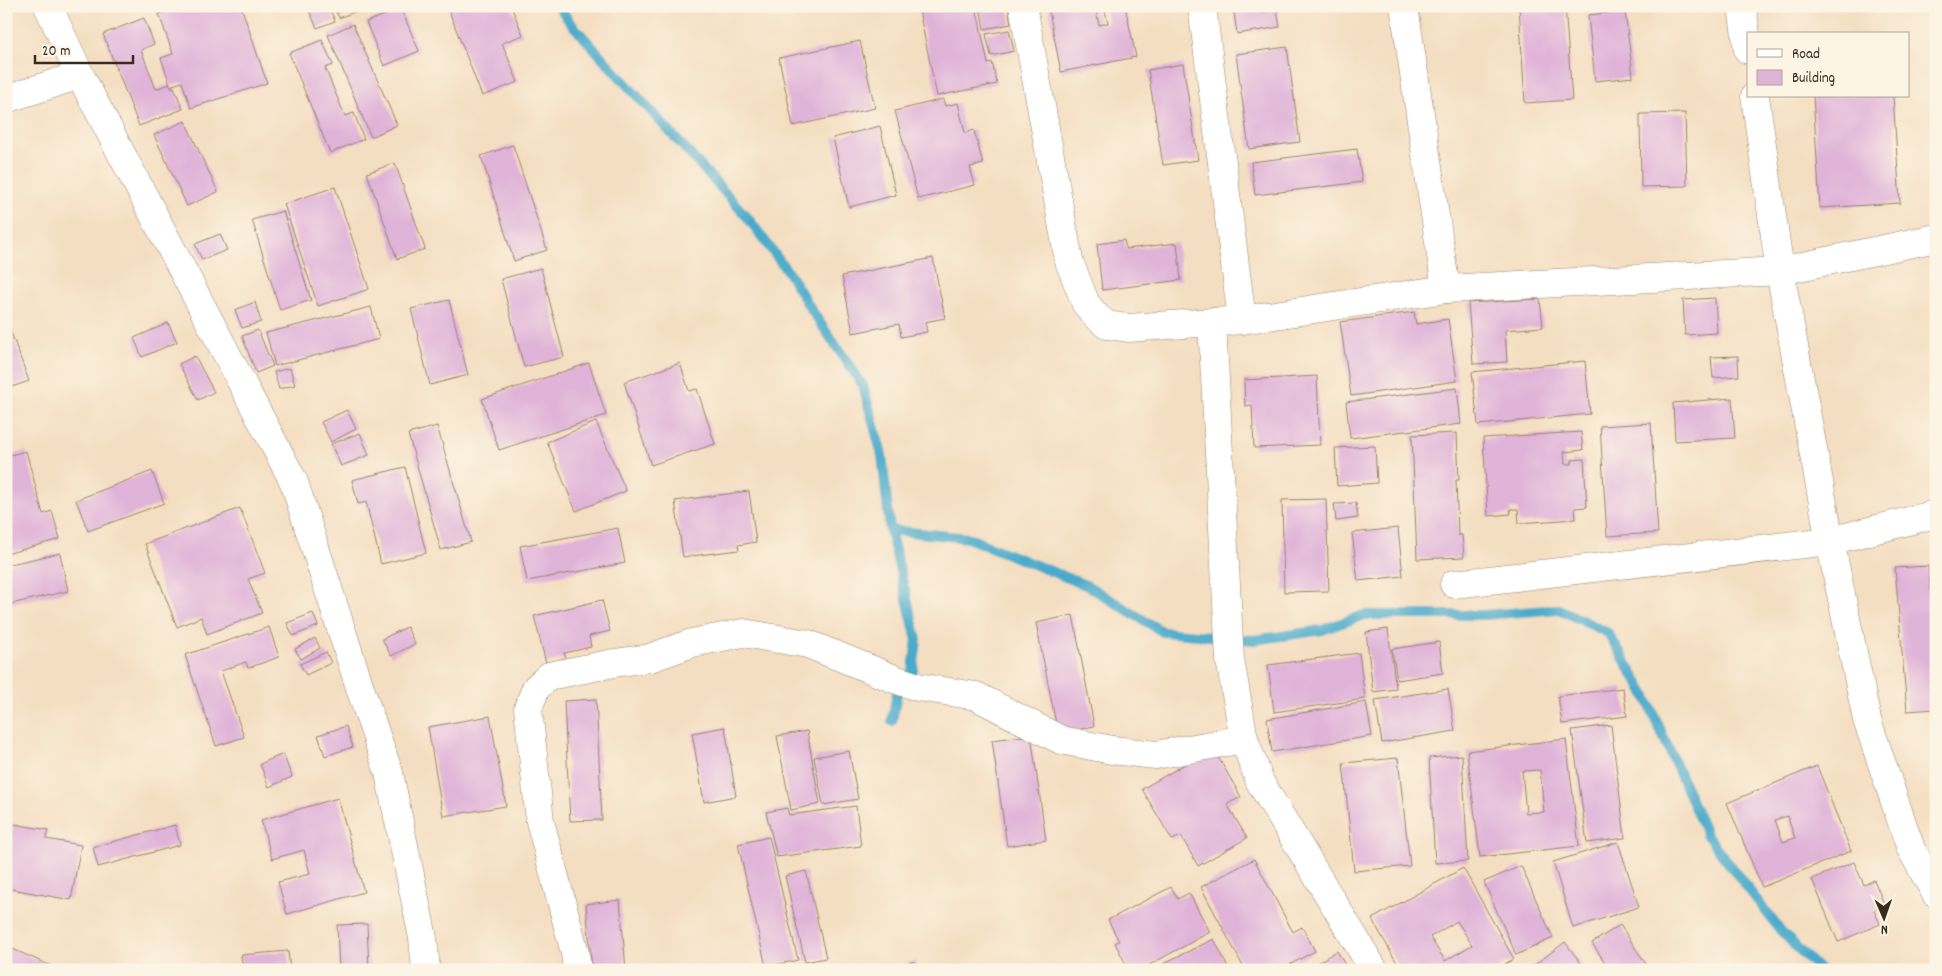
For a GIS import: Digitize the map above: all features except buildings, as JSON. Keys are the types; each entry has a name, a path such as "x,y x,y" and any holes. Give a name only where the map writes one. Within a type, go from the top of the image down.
{"street":[{"path":"48,6 80,75 294,482 389,773 423,938 426,970"},
{"path":"1023,6 1069,261 1086,304 1107,325 1128,328 1242,320 1446,289 1780,271 1936,238"},
{"path":"1202,6 1242,320"},
{"path":"1404,6 1446,289"},
{"path":"1742,6 1747,43"},
{"path":"6,99 80,75"},
{"path":"1755,98 1780,271 1830,541 1867,720 1911,849 1936,894"},
{"path":"1212,322 1228,638 1244,739 1260,782 1374,970"},
{"path":"1454,584 1830,541 1936,514"},
{"path":"576,970 575,954 540,821 528,708 536,688 549,676 650,658 692,643 743,633 808,644 908,683 976,696 1061,740 1112,750 1156,755 1244,739"}],"waterway":[{"path":"559,6 569,21 748,218 788,272 814,314 863,385 882,455 890,530 917,640 913,670 897,693 892,721"},
{"path":"890,530 968,538 1088,586 1163,632 1254,640 1322,630 1364,615 1485,615 1559,609 1608,633 1644,692 1706,834 1781,931 1819,970"}]}
